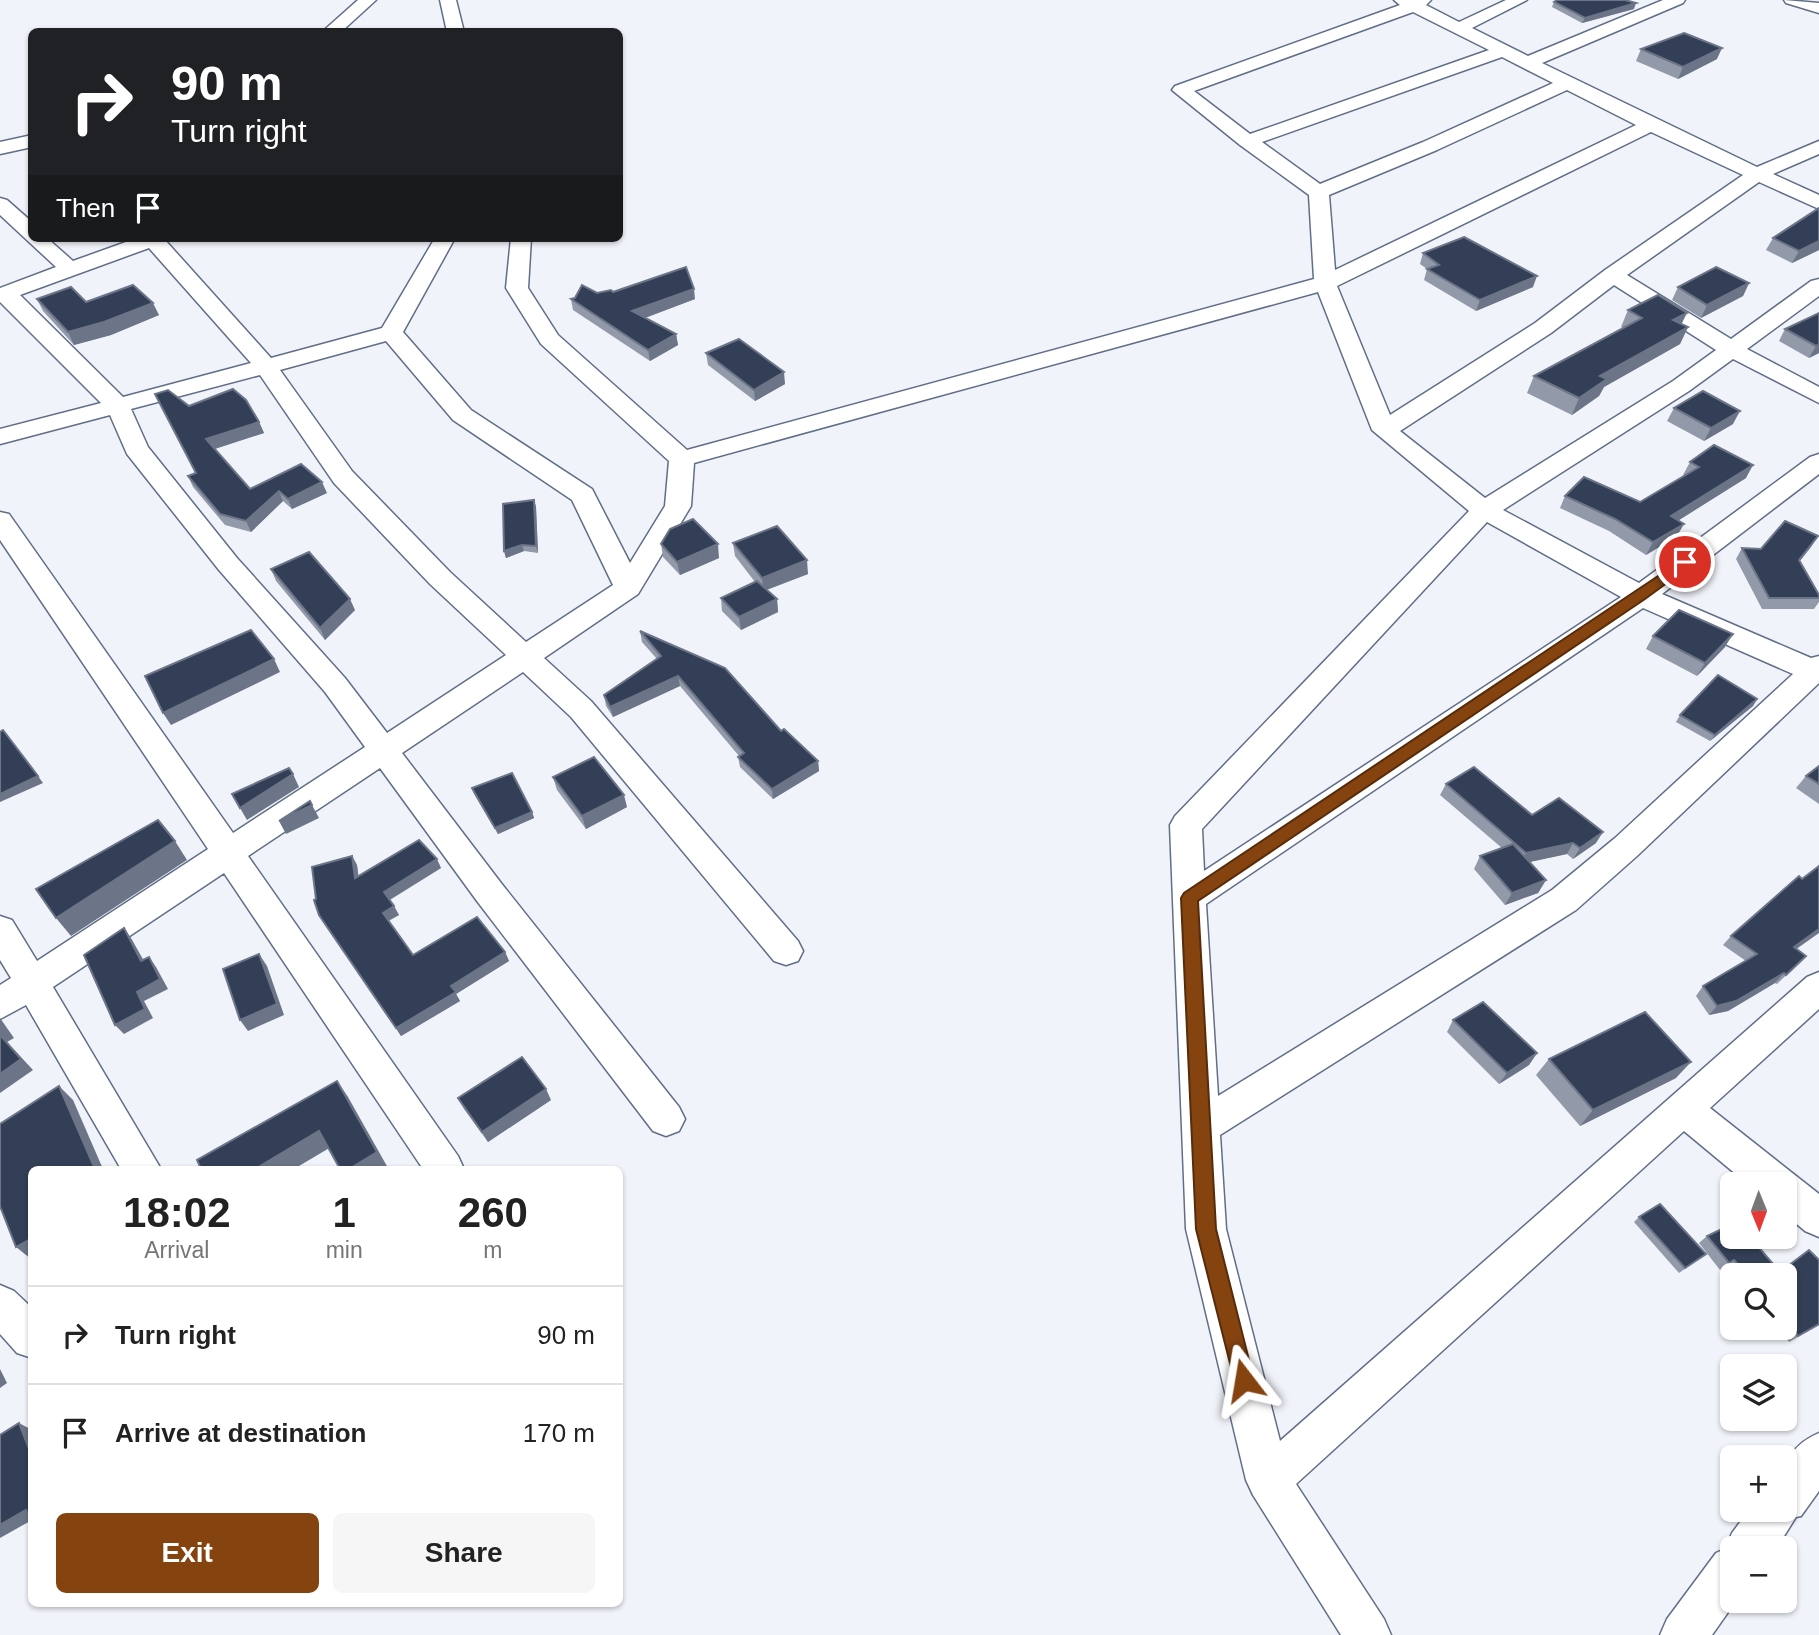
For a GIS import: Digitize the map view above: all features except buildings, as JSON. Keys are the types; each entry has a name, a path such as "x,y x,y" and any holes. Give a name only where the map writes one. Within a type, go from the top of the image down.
{"street":[{"path":"336,28 368,0"},
{"path":"448,0 455,28"},
{"path":"1457,29 1519,0"},
{"path":"1527,63 1677,0"},
{"path":"1319,192 1181,90 1412,2 1457,29 1651,125 1819,202"},
{"path":"1247,141 1407,88 1503,51"},
{"path":"1319,192 1430,146 1568,83"},
{"path":"682,459 1325,283 1651,125"},
{"path":"0,148 28,142"},
{"path":"1384,430 1543,328 1758,174 1819,147"},
{"path":"1201,1127 1564,900 1626,847 1817,670 1640,596 1484,510 1384,430 1325,283 1319,192"},
{"path":"0,204 28,230"},
{"path":"40,242 71,270"},
{"path":"146,242 3,294 118,406 136,449 228,564 335,685 489,892 666,1119"},
{"path":"157,242 266,366 343,477 440,578 581,709 786,951"},
{"path":"0,438 391,333 443,242"},
{"path":"521,242 517,288 549,339 682,459"},
{"path":"1614,275 1733,350 1819,396"},
{"path":"1368,1635 1268,1480 1206,1229 1186,825 1484,510 1681,386 1819,286"},
{"path":"391,333 462,415 583,495 628,588"},
{"path":"0,1004 628,588 678,506 682,459"},
{"path":"1189,898 1640,596 1819,462"},
{"path":"0,520 443,1166"},
{"path":"0,930 140,1166"},
{"path":"1268,1480 1819,987"},
{"path":"1684,1109 1762,1172"},
{"path":"1797,1200 1819,1218"},
{"path":"0,1305 28,1334"},
{"path":"1797,1484 1819,1455"},
{"path":"1682,1635 1720,1585"}],"route":[{"path":"1244,1380 1206,1229 1189,898 1640,596 1685,562"}]}
